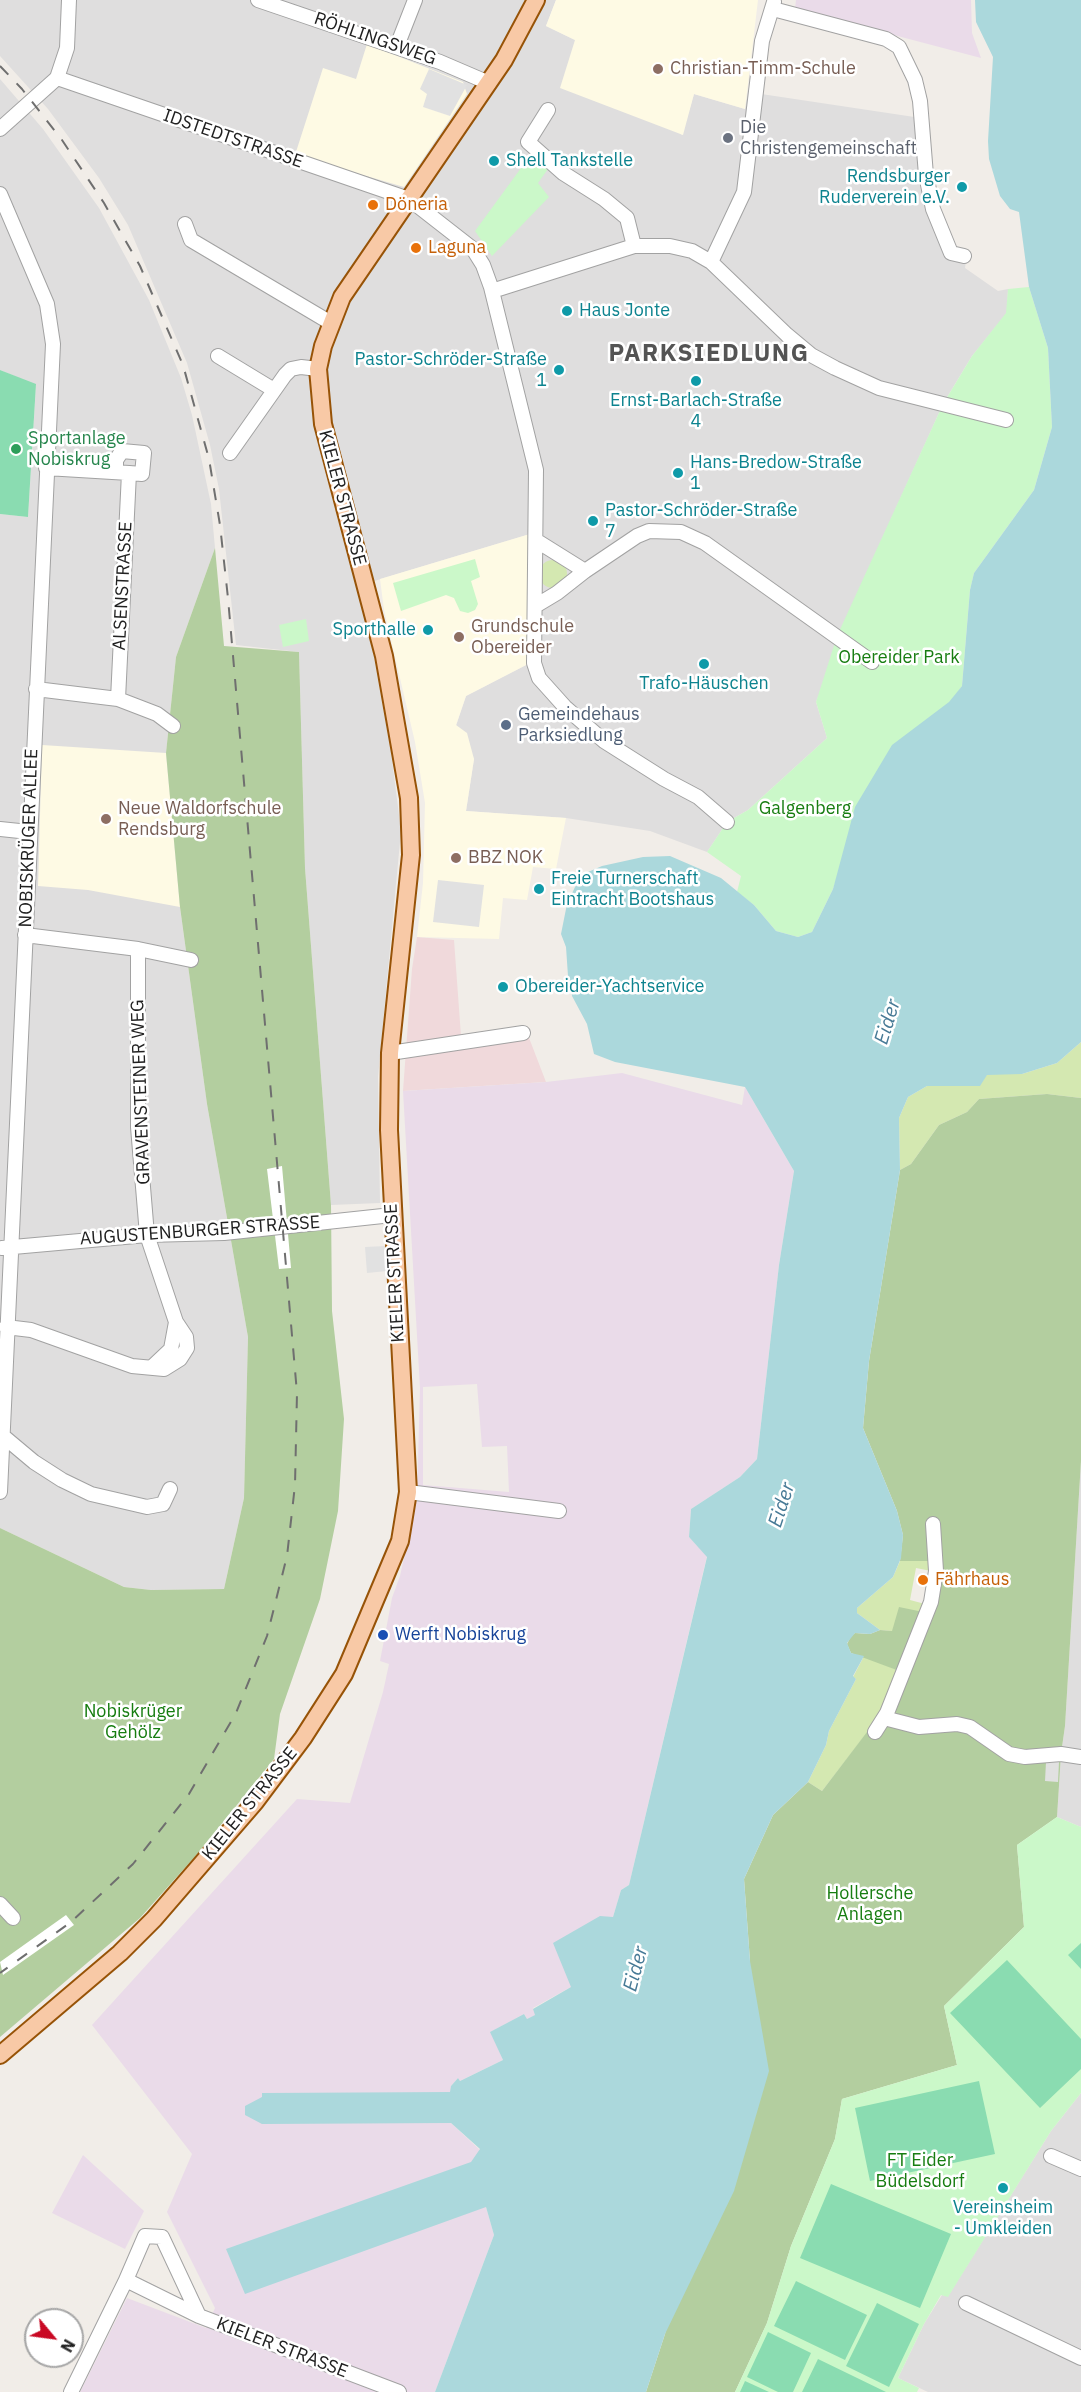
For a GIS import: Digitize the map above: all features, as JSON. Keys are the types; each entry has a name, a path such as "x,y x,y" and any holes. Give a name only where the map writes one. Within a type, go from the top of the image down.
{"main road":[{"name":"KIELER STRASSE","path":"0,2055 120,1953 154,1919 255,1802 303,1738 344,1674 400,1541 408,1492 392,1215 390,1053 411,855 410,798 384,656 322,424 318,369 331,323 342,297 489,83 520,35 536,0"}],"street":[{"path":"0,129 57,78 67,48 69,0"},
{"name":"RÖHLINGSWEG","path":"258,0 397,46 489,83"},
{"path":"397,46 415,0"},
{"path":"711,262 744,192 762,42 774,4 886,39 899,47 915,80 920,101 926,175 933,209 951,254 964,256"},
{"name":"IDSTEDTSTRASSE","path":"57,78 409,199 472,249 483,265 492,291 536,470 537,605 534,663 544,685 604,741 664,779 698,797 728,822"},
{"path":"548,110 528,142 563,173 604,199 627,218 634,246"},
{"name":"NOBISKRÜGER ALLEE","path":"0,194 47,304 52,326 25,935 5,1247 6,1327 0,1492"},
{"path":"185,224 191,240 331,323"},
{"path":"492,291 634,246 670,246 692,251 711,262 765,317 811,355 834,368 879,388 1006,420"},
{"path":"218,356 274,390"},
{"path":"230,453 291,369 318,369"},
{"name":"ALSENSTRASSE","path":"46,468 122,472 118,699"},
{"path":"537,605 637,536 650,531 681,532 705,543 872,662"},
{"path":"537,541 585,571"},
{"path":"36,689 118,699 157,714 173,726"},
{"path":"0,829 29,832"},
{"path":"25,935 138,949 191,960"},
{"name":"GRAVENSTEINER WEG","path":"6,1327 31,1329 132,1366 153,1366 171,1349 176,1322 147,1235 138,1127 138,949"},
{"path":"390,1053 523,1033"},
{"name":"AUGUSTENBURGER STRASSE","path":"5,1247 147,1235 224,1233 392,1215"},
{"path":"3,1436 34,1462 62,1480 91,1494 147,1507 163,1504 170,1489"},
{"path":"408,1492 559,1510"},
{"path":"875,1732 884,1718 930,1602 936,1571 933,1524"},
{"path":"884,1718 919,1728 957,1724 970,1727 1009,1754 1026,1757 1060,1754 1081,1757"},
{"path":"0,1904 13,1918"},
{"path":"1051,2156 1081,2169"},
{"name":"KIELER STRASSE","path":"71,2392 126,2280 145,2235 162,2237 199,2316"},
{"name":"KIELER STRASSE","path":"126,2280 199,2316 399,2392"},
{"path":"966,2303 1081,2358"}],"shaded area":[{"name":"PARKSIEDLUNG","path":"0,0 556,0 546,26 575,40 682,135 694,94 745,109 748,92 921,118 923,144 951,253 967,253 965,268 998,291 1008,289 1007,313 972,356 943,404 888,526 816,702 827,738 748,810 727,822 707,852 650,831 566,818 466,811 474,759 456,726 466,696 528,664 530,534 361,585 391,752 401,831 378,1077 380,1203 331,1205 305,868 299,652 236,645 219,489 210,445 187,363 128,225 99,178 48,109 0,56"},
{"name":"Christian-Timm-Schule","path":"556,0 758,0 745,109 694,94 683,135 560,88 575,40 546,26"},
{"path":"796,0 971,0 972,33 981,58 795,9"},
{"path":"367,44 463,82 467,94 404,187 295,155 323,68 356,79"},
{"path":"429,69 467,85 450,116 423,107 427,94 420,89"},
{"path":"0,79 43,129 99,208 149,300 181,378 192,415 211,504 215,548 176,657 166,753 180,907 207,1104 248,1337 244,1498 224,1589 151,1590 124,1587 0,1528 0,514 28,517 36,385 0,370"},
{"path":"530,534 528,664 466,696 456,725 467,733 474,759 466,811 566,818 556,869 533,867 527,900 503,898 499,939 417,937 423,883 425,803 415,742 384,610 380,579"},
{"name":"Neue Waldorfschule Rendsburg","path":"42,745 166,753 180,907 88,890 38,886"},
{"path":"438,880 484,885 479,927 433,922"},
{"path":"417,937 454,940 461,1036 526,1030 546,1082 403,1091 412,969"},
{"name":"Werft Nobiskrug","path":"622,1073 742,1105 745,1087 794,1171 779,1265 757,1459 740,1477 691,1509 689,1537 707,1556 629,1885 621,1890 613,1917 571,1987 533,2008 536,2015 527,2019 524,2014 491,2032 503,2060 460,2081 458,2078 451,2086 451,2123 480,2150 486,2207 494,2235 435,2392 80,2392 127,2298 206,2328 215,2308 167,2212 192,2154 92,2025 297,1799 350,1803 383,1692 389,1664 380,1661 392,1598 400,1576 417,1500 420,1388 403,1091 546,1082","holes":["477,1384 482,1447 507,1446 509,1492 423,1485 423,1387"]},
{"path":"386,1246 387,1271 367,1273 365,1247"},
{"path":"1081,1461 1081,1827 1057,1817 1065,1726"},
{"path":"1046,1762 1059,1762 1058,1782 1045,1781"},
{"path":"1081,2093 1081,2392 928,2392 898,2378 924,2324 942,2295 948,2296 1051,2131"},
{"path":"83,2155 144,2211 125,2249 52,2213"}],"green space":[{"path":"532,153 548,169 538,183 549,197 492,256 475,231"},
{"name":"Obereider Park","path":"1029,287 1048,348 1052,427 1034,490 974,573 970,590 962,686 842,863 833,889 812,932 798,937 776,931 754,905 737,892 741,876 707,852 727,822 748,810 827,738 816,702 837,636 943,404 972,356 1006,313 1008,289"},
{"name":"Sportanlage Nobiskrug","path":"0,370 36,384 28,517 0,514"},
{"name":"Nobiskrüger Gehölz","path":"215,548 224,646 299,652 305,868 331,1205 332,1311 344,1419 338,1511 320,1599 280,1714 274,1759 199,1852 140,1918 0,2037 0,1528 124,1587 151,1590 224,1589 244,1498 248,1337 207,1104 180,907 166,753 176,657"},
{"path":"475,559 480,577 471,581 478,604 475,610 468,613 460,611 454,598 446,595 401,611 393,583"},
{"path":"553,560 563,564 567,574 563,584 553,588 543,584 539,574 543,564"},
{"path":"306,619 309,641 283,647 279,625"},
{"path":"1081,1042 1081,1098 1047,1094 979,1099 967,1112 939,1125 911,1164 900,1170 899,1118 908,1097 927,1086 979,1086 987,1074 1022,1074 1057,1063"},
{"name":"Hollersche Anlagen","path":"1047,1094 1081,1098 1081,1461 1065,1726 1057,1817 1017,1845 1024,1927 944,2006 957,2065 842,2099 835,2139 791,2246 767,2323 735,2392 646,2392 665,2334 750,1961 744,1879 773,1815 808,1782 822,1791 867,1732 871,1735 902,1672 851,1653 847,1644 851,1636 855,1633 870,1634 880,1630 892,1631 899,1607 928,1613 937,1561 900,1561 903,1535 897,1511 863,1428 869,1361 900,1170 911,1164 939,1125 967,1112 979,1099"},
{"path":"900,1561 931,1561 931,1571 916,1568 910,1600 925,1604 923,1612 892,1631 880,1630 857,1613 857,1608 893,1577"},
{"path":"864,1656 902,1672 871,1735 867,1733 822,1791 808,1782 826,1745 829,1731 856,1679 853,1677"},
{"name":"FT Eider Büdelsdorf","path":"1057,1817 1081,1827 1081,2093 1051,2131 948,2297 941,2295 924,2324 898,2378 919,2388 917,2392 735,2392 767,2323 791,2246 835,2139 842,2099 957,2065 944,2006 1024,1927 1017,1845"},
{"path":"1081,1943 1081,1969 1068,1955"},
{"path":"1007,1960 1081,2039 1081,2069 1040,2108 950,2013"},
{"path":"979,2081 995,2154 870,2181 855,2108"},
{"path":"831,2184 951,2234 920,2308 800,2258"},
{"path":"796,2281 867,2315 845,2360 774,2326"},
{"path":"877,2303 919,2324 889,2387 846,2366"},
{"path":"768,2332 811,2353 793,2392 778,2392 747,2377"},
{"path":"818,2359 886,2392 802,2392"},
{"path":"745,2381 769,2392 740,2392"}],"water":[{"name":"Eider","path":"975,0 1081,0 1081,1042 1057,1063 1022,1074 987,1075 980,1086 927,1086 908,1097 899,1118 900,1170 869,1361 863,1428 897,1511 903,1535 901,1558 893,1577 857,1608 857,1613 880,1630 870,1634 855,1633 847,1643 851,1653 864,1656 853,1676 856,1679 829,1731 826,1745 808,1782 773,1815 744,1879 750,1961 769,2071 734,2191 665,2334 646,2392 435,2392 494,2235 486,2207 245,2294 226,2249 471,2162 480,2149 451,2123 262,2124 245,2115 245,2106 262,2097 262,2093 450,2092 451,2086 458,2078 460,2081 503,2060 490,2032 524,2014 527,2019 535,2015 533,2009 571,1987 553,1943 600,1916 613,1917 621,1890 629,1885 707,1557 689,1537 691,1509 740,1477 757,1459 779,1265 794,1171 745,1087 615,1062 594,1054 587,1024 572,996 571,985 566,985 565,977 568,976 566,947 561,934 567,904 575,887 588,872 602,866 643,857 670,856 721,878 754,905 776,931 798,937 812,932 833,889 855,807 892,745 949,702 962,686 970,590 974,573 1034,490 1052,427 1048,348 1029,287 1019,212 1010,209 1000,196 989,159 993,57 976,22"}],"pier":[{"path":"282,1166 291,1268 279,1269 267,1169"},
{"path":"66,1915 74,1925 3,1975 0,1962"}],"railway":[{"path":"0,66 22,89 62,140 104,203 140,266 183,365 209,459 220,525 228,598 297,1393 295,1485 287,1556 267,1636 236,1713 189,1794 133,1864 71,1922 0,1973"}],"place":[{"name":"Christian-Timm-Schule","path":"658,69"},
{"name":"Die Christengemeinschaft","path":"728,138"},
{"name":"Shell Tankstelle","path":"494,161"},
{"name":"Rendsburger Ruderverein e.V.","path":"962,187"},
{"name":"Döneria","path":"373,205"},
{"name":"Laguna","path":"416,248"},
{"name":"Haus Jonte","path":"567,311"},
{"name":"Pastor-Schröder-Straße 1","path":"559,370"},
{"name":"Ernst-Barlach-Straße 4","path":"696,381"},
{"name":"Sportanlage Nobiskrug","path":"16,449"},
{"name":"Hans-Bredow-Straße 1","path":"678,473"},
{"name":"Pastor-Schröder-Straße 7","path":"593,521"},
{"name":"Sporthalle","path":"428,630"},
{"name":"Grundschule Obereider","path":"459,637"},
{"name":"Trafo-Häuschen","path":"704,664"},
{"name":"Gemeindehaus Parksiedlung","path":"506,725"},
{"name":"Neue Waldorfschule Rendsburg","path":"106,819"},
{"name":"BBZ NOK","path":"456,858"},
{"name":"Freie Turnerschaft Eintracht Bootshaus","path":"539,889"},
{"name":"Obereider-Yachtservice","path":"503,987"},
{"name":"Fährhaus","path":"923,1580"},
{"name":"Werft Nobiskrug","path":"383,1635"},
{"name":"Vereinsheim - Umkleiden","path":"1003,2188"}],"district":[{"name":"PARKSIEDLUNG","path":"709,354"}],"park label":[{"name":"Galgenberg","path":"805,809"}]}
